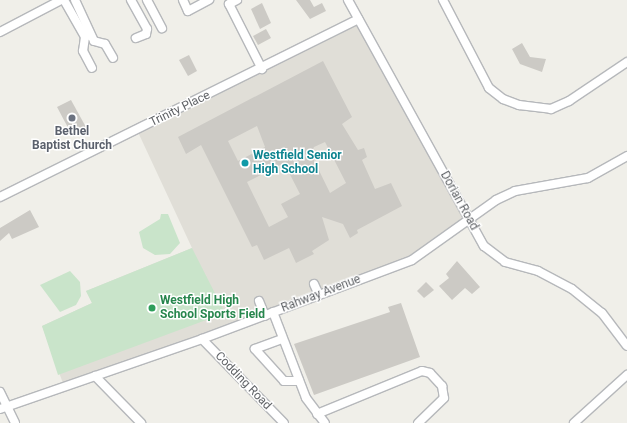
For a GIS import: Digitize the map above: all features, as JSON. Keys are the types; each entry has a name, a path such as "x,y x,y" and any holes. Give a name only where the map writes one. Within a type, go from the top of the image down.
{"street":[{"path":"0,32 61,0"},
{"path":"64,0 85,37 83,51 92,68"},
{"path":"75,0 94,41 105,44 113,58"},
{"path":"131,0 147,29 146,34 136,38"},
{"path":"147,0 162,28"},
{"path":"183,0 188,11 210,0"},
{"path":"237,0 230,4 262,69"},
{"name":"Dorian Road","path":"348,0 470,220 494,255 538,271 572,289 602,313 627,346"},
{"path":"442,0 489,88 503,99 519,105 551,109 569,101 627,62"},
{"name":"Trinity Place","path":"0,197 262,69 358,19"},
{"name":"Rahway Avenue","path":"4,407 202,340 412,260 515,191 588,178 627,156"},
{"path":"314,284 319,295"},
{"path":"259,301 265,316"},
{"path":"273,312 298,381 317,414 325,423"},
{"path":"282,339 255,349 284,381 298,381"},
{"name":"Codding Road","path":"202,340 284,423"},
{"path":"317,414 422,371 430,373 442,386 444,398 418,423"},
{"path":"574,423 627,375"},
{"path":"95,376 141,423"},
{"path":"0,392 4,407 15,423"}],"shaded area":[{"path":"358,19 470,220 412,260 64,386 42,326 92,303 86,291 192,248 137,130"}],"green space":[{"path":"161,214 168,214 180,243 170,254 155,255 143,248 139,232 160,219"},
{"name":"Westfield High School Sports Field","path":"192,248 225,313 58,375 42,326 92,303 86,291"},
{"path":"70,271 80,282 81,296 76,305 60,312 40,285"}],"building":[{"path":"296,0 310,0 314,7 322,3 326,11 310,19"},
{"path":"262,3 271,23 260,29 251,9"},
{"path":"266,29 271,38 258,45 253,36"},
{"path":"522,43 530,57 546,59 542,72 520,64 512,49"},
{"path":"189,55 197,71 188,76 179,60"},
{"name":"Westfield Senior High School","path":"323,61 352,117 342,124 358,150 364,148 367,157 362,160 375,189 391,183 402,206 357,230 358,233 350,238 343,224 322,217 329,240 312,251 314,254 296,263 289,248 264,260 257,245 252,247 201,145 186,154 178,137","holes":["257,126 265,147 238,161 228,141","325,142 346,183 330,193 311,154 314,147","284,163 300,194 281,204 288,217 269,227 247,182"]},
{"name":"Bethel Baptist Church","path":"71,100 87,129 73,137 57,107"},
{"path":"30,210 39,227 12,239 9,233 0,241 0,228"},
{"path":"457,261 480,287 472,294 465,288 452,300 439,286 449,278 446,274"},
{"path":"426,282 434,290 424,298 417,291"},
{"path":"401,303 420,357 314,395 294,344 390,312 388,307"}],"place":[{"name":"Bethel Baptist Church","path":"72,118"},
{"name":"Westfield Senior High School","path":"245,163"},
{"name":"Westfield High School Sports Field","path":"152,308"}]}
